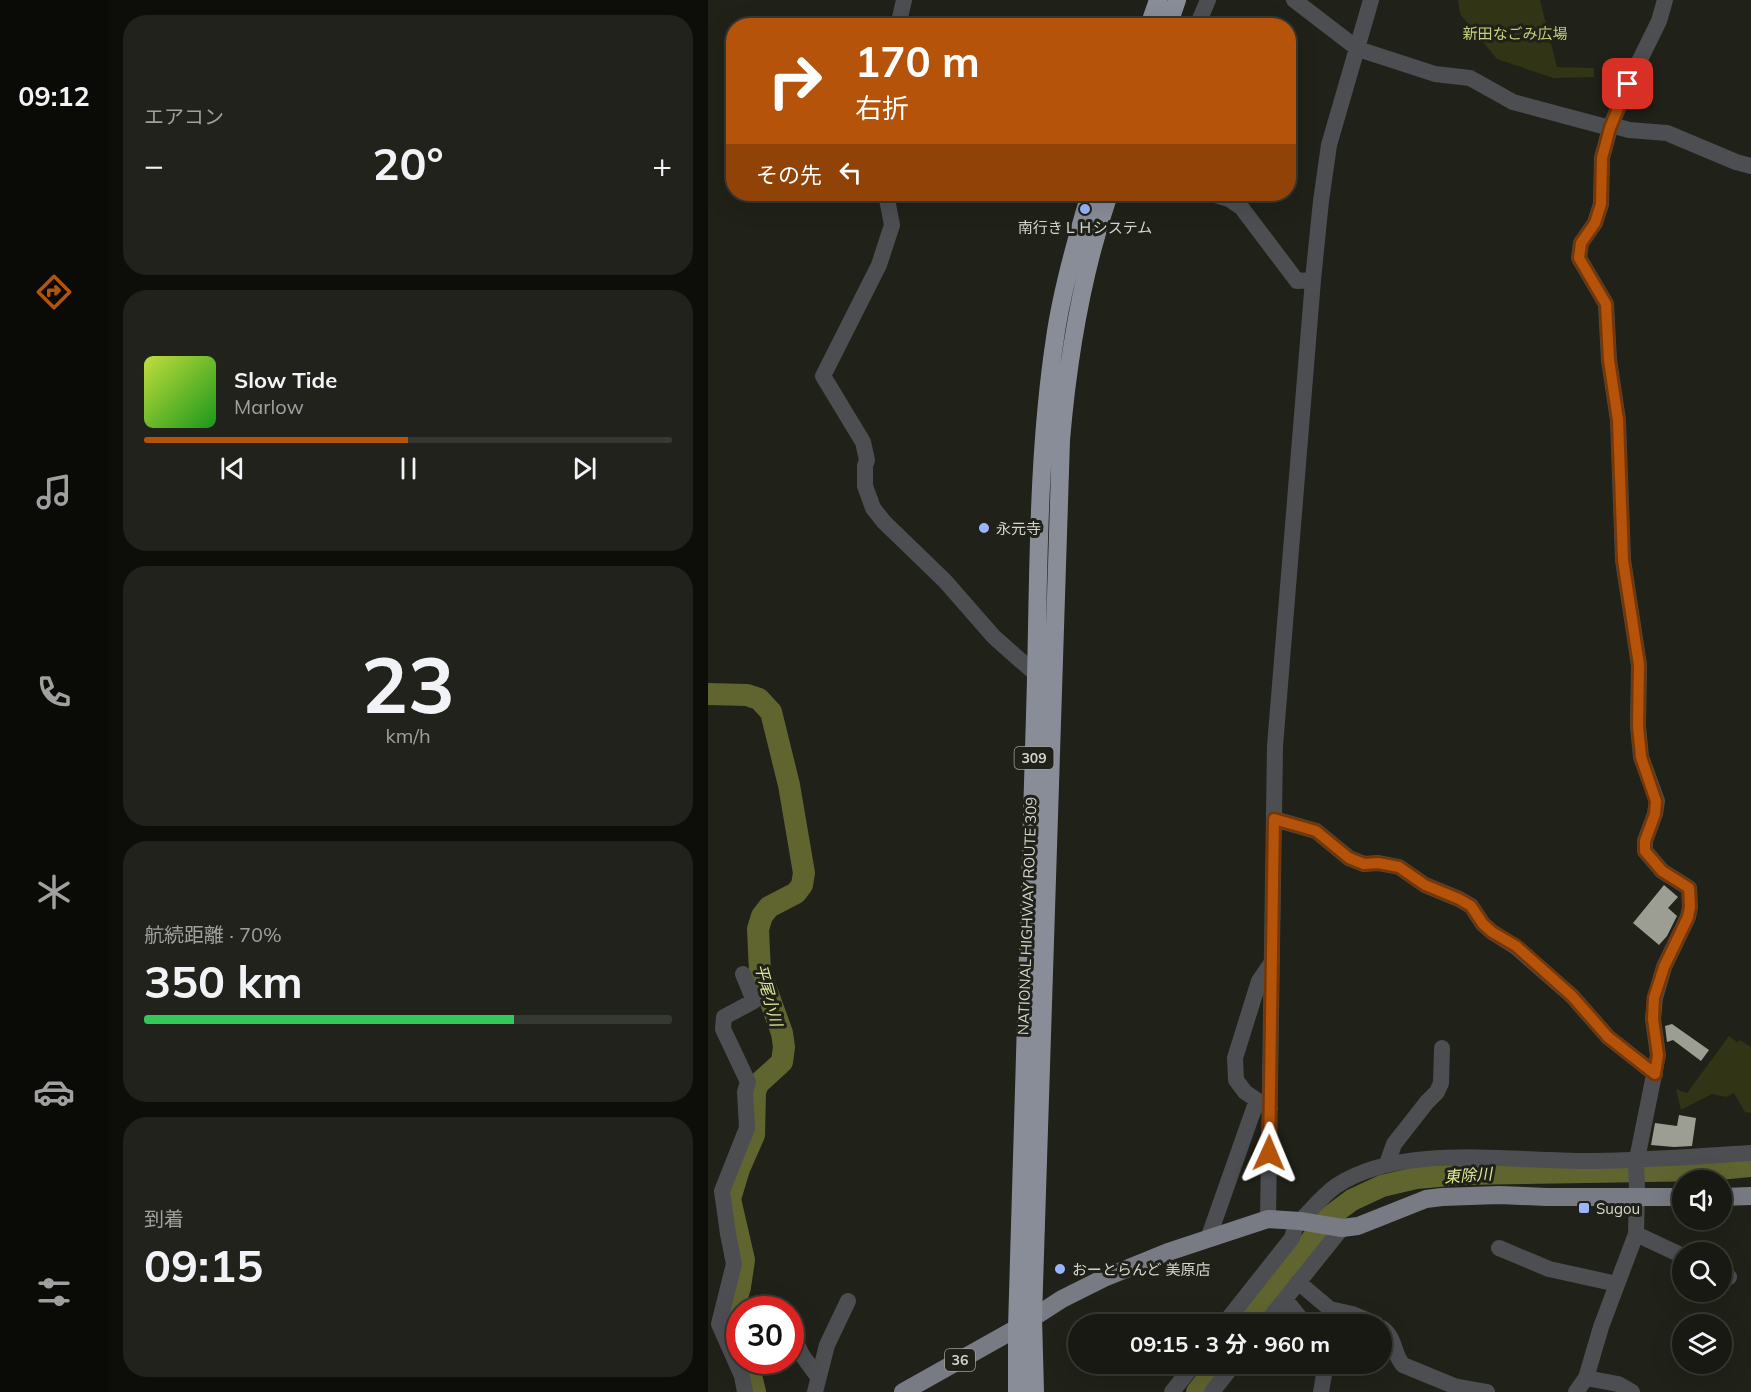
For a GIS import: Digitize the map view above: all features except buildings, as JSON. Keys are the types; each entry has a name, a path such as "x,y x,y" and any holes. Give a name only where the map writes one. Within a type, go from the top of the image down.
{"highway":[{"path":"1152,18 1158,0"},
{"path":"1171,18 1177,0"},
{"name":"NATIONAL HIGHWAY ROUTE 309","path":"1035,1392 1033,1317 1045,676 1041,479 1055,335 1088,201"},
{"name":"NATIONAL HIGHWAY ROUTE 309","path":"1017,1392 1017,1328 1045,676 1064,397 1076,322 1106,201"}],"main road":[{"name":"36","path":"903,1392 1017,1328 1062,1299 1104,1278 1168,1252 1268,1219 1339,1228 1358,1226 1426,1199 1442,1197 1637,1194 1672,1196"},
{"path":"1732,1197 1751,1196"}],"street":[{"path":"900,18 904,0"},
{"path":"1200,18 1208,0"},
{"path":"1294,0 1358,49 1435,74 1470,78 1513,102 1611,127 1667,133 1751,166"},
{"path":"1268,1219 1263,1104 1272,962 1275,746 1313,280 1329,145 1371,0"},
{"path":"1632,1392 1618,1384 1581,1385 1636,1234 1636,1162 1658,1055 1653,1019 1654,998 1664,967 1688,917 1690,907 1689,888 1662,871 1645,851 1645,841 1655,814 1656,801 1641,757 1638,726 1639,665 1623,560 1618,420 1609,360 1606,304 1579,258 1581,243 1595,223 1601,204 1602,158 1611,127 1628,84 1659,21 1665,0"},
{"path":"887,201 892,225 879,265 823,376 863,442 867,460 866,486 873,508 884,522 945,581 994,637 1045,676"},
{"path":"1232,201 1240,207 1297,281 1313,280"},
{"path":"1274,819 1316,831 1349,858 1364,864 1378,863 1399,867 1425,885 1471,906 1483,924 1516,946 1572,996 1608,1037 1655,1074"},
{"path":"1263,1104 1245,1092 1236,1080 1235,1058 1259,981 1272,962"},
{"path":"742,974 754,1001 724,1017 723,1029 748,1082 745,1092 747,1128 723,1191 734,1264 719,1324 742,1376 745,1392"},
{"path":"1387,1164 1394,1144 1442,1083 1442,1048"},
{"path":"1208,1239 1263,1104"},
{"path":"1232,1314 1323,1198 1336,1186 1387,1164 1442,1158 1636,1162 1751,1153"},
{"path":"1273,1314 1339,1228"},
{"path":"1636,1234 1672,1251"},
{"path":"1499,1248 1550,1269 1617,1284"},
{"path":"1298,1282 1330,1309 1352,1314"},
{"path":"1285,1299 1297,1314"},
{"path":"817,1384 827,1345 848,1302"},
{"path":"1392,1337 1398,1359 1403,1365 1454,1386 1487,1392"},
{"path":"804,1359 817,1384"},
{"path":"1172,1392 1186,1374"},
{"path":"1212,1392 1226,1374"},
{"path":"1321,1392 1324,1374"}],"green space":[{"name":"新田なごみ広場","path":"1458,0 1540,0 1557,67 1594,68 1594,77 1553,78 1497,59 1460,14"},
{"path":"1729,1036 1751,1047 1751,1113 1745,1112 1734,1093 1726,1097 1712,1094 1681,1110 1676,1089 1687,1093"}],"waterway":[{"name":"平尾小川","path":"708,694 747,695 759,699 771,712 789,785 804,873 802,885 796,893 769,907 762,916 758,929 760,972 782,1033 784,1047 782,1062 758,1084 755,1092 754,1135 739,1169 730,1199 744,1260 737,1296"},
{"name":"東除川","path":"1256,1314 1329,1217 1352,1200 1382,1186 1416,1178 1461,1174 1709,1170 1751,1166"},
{"name":"平尾小川","path":"751,1374 755,1392"},
{"name":"東除川","path":"1197,1392 1211,1374"}],"place":[{"name":"南行きＬＨシステム","path":"1085,209"},
{"name":"永元寺","path":"984,528"},
{"name":"Sugou","path":"1584,1208"},
{"name":"おーとらんど 美原店","path":"1060,1269"}],"route":[{"path":"1269,1153 1274,819 1316,831 1349,858 1364,864 1378,863 1399,867 1425,885 1471,906 1483,924 1516,946 1572,996 1608,1037 1655,1074 1658,1055 1653,1019 1654,998 1664,967 1688,917 1689,888 1662,871 1645,851 1645,841 1655,814 1656,801 1641,757 1638,726 1639,665 1623,560 1618,420 1609,360 1606,304 1579,258 1581,243 1595,223 1601,204 1602,158 1610,128 1628,84"}]}
